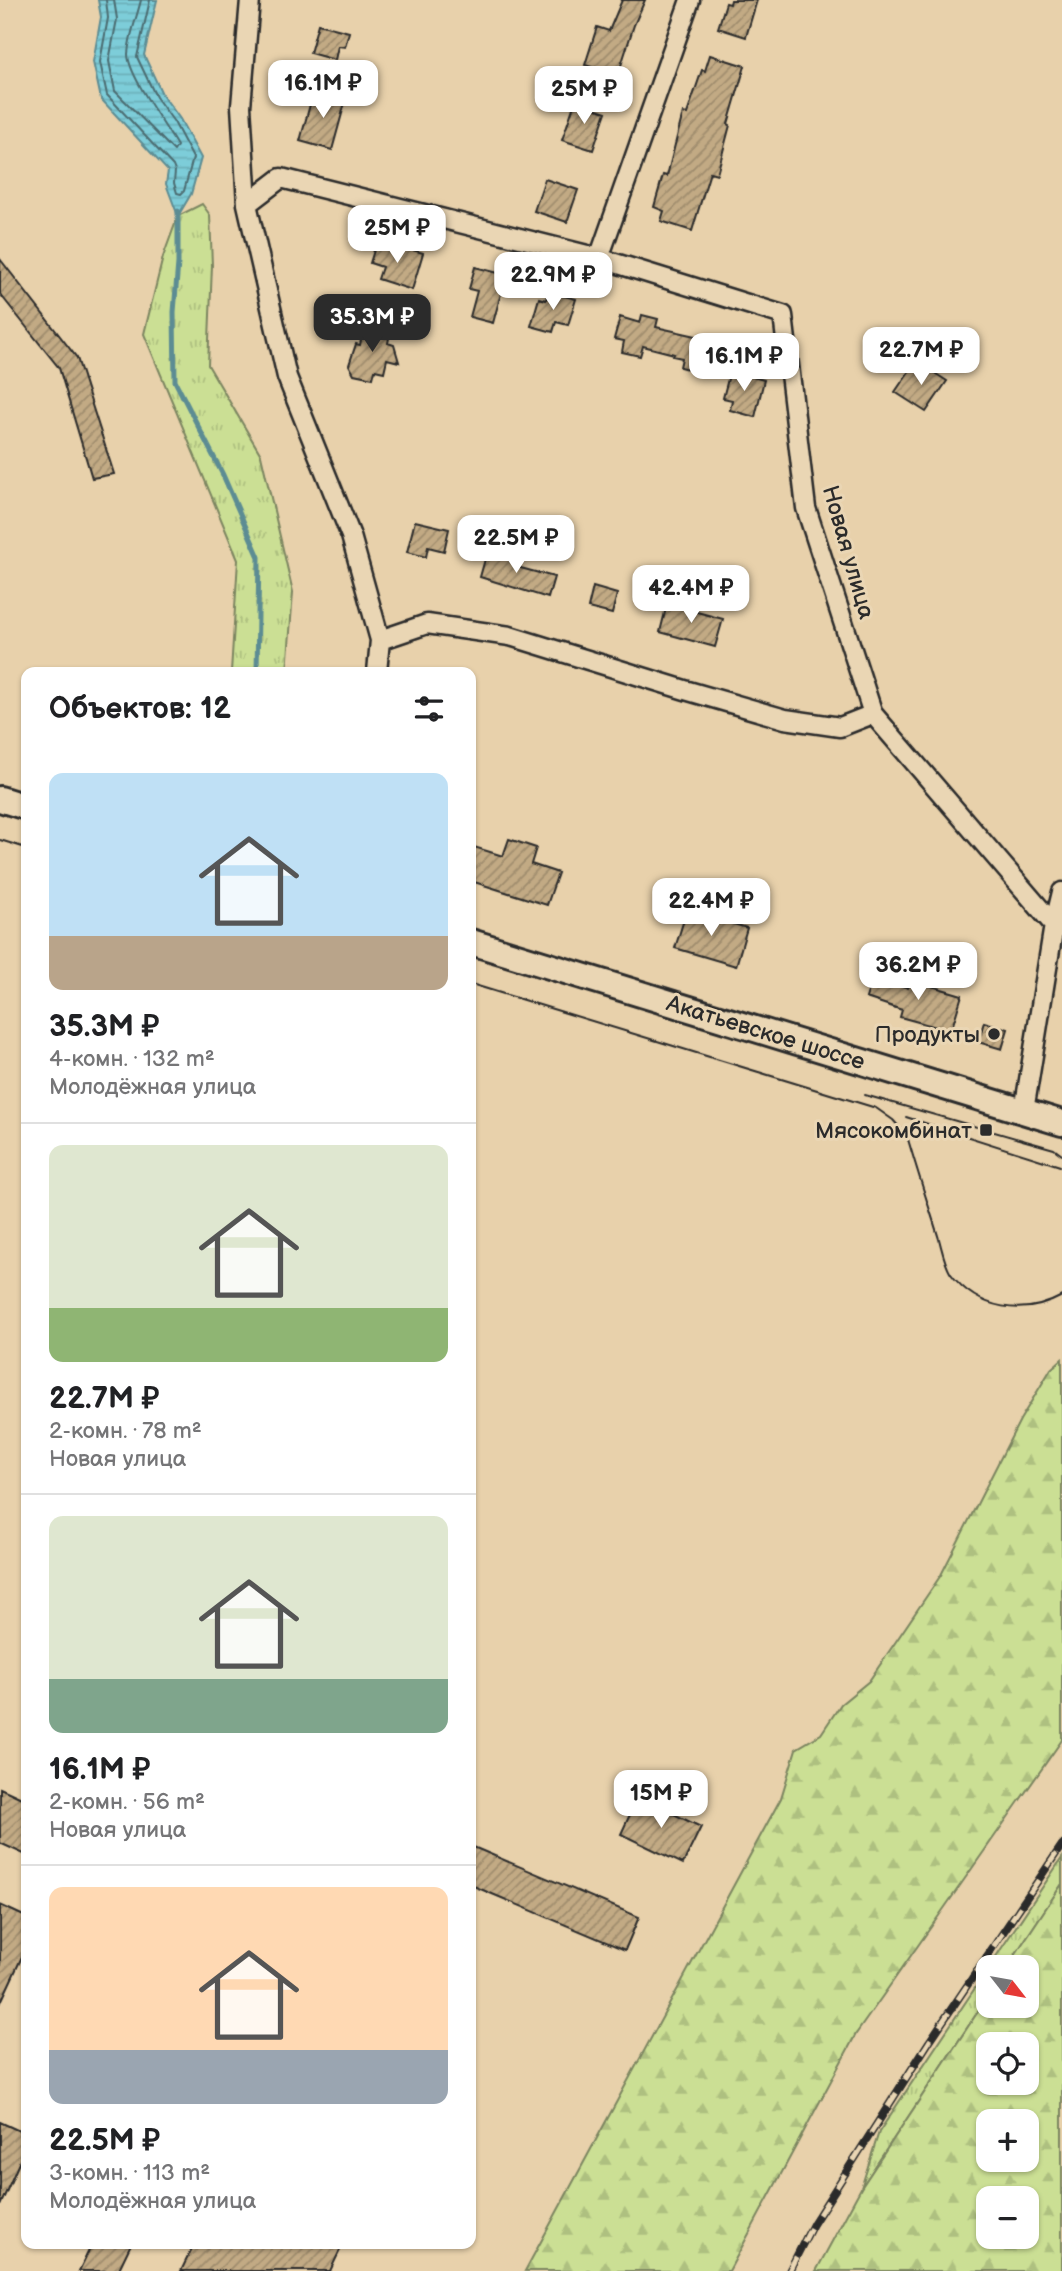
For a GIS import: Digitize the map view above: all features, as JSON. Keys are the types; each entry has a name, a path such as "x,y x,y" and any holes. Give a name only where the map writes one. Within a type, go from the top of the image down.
{"main road":[{"path":"0,799 21,805"},
{"name":"Акатьевское шоссе","path":"476,944 1062,1123"}],"street":[{"path":"250,0 241,106 247,204 286,377 351,536 380,640 377,667"},
{"path":"599,258 690,0"},
{"name":"Новая улица","path":"247,204 281,178 599,258 783,315 806,508 873,714 1054,925"},
{"path":"380,640 427,624 510,636 785,719 840,727 873,714"},
{"path":"1024,1111 1054,925 1062,892"}],"green space":[{"path":"202,204 210,215 212,265 208,365 261,455 293,592 287,667 231,667 238,560 144,334 163,257 178,216"},
{"path":"1062,1359 1062,1740 856,2034 729,2271 525,2271 781,1798 796,1749 821,1734 841,1704 869,1681 941,1575 1020,1420 1051,1369"},
{"path":"1062,1858 1062,1884 1015,1955 997,1955"},
{"path":"1062,1884 1062,2271 816,2271 861,2188 976,2015 976,2018 1040,2018 1040,1955 1015,1955"},
{"path":"976,1986 976,2015 861,2188 879,2132"}],"water":[{"path":"98,0 157,0 144,55 162,94 180,119 201,158 191,194 178,216 166,184 168,171 101,99 93,62 101,17"}],"building":[{"path":"622,0 645,0 618,75 585,65 597,27 609,31"},
{"path":"731,0 757,0 746,37 718,28 726,3 730,4"},
{"path":"318,24 349,32 345,47 338,46 335,60 310,53"},
{"path":"710,55 745,66 717,174 710,172 692,231 661,221 664,211 654,207 663,175 667,176 683,113 687,114"},
{"path":"314,90 346,99 332,150 300,141"},
{"path":"575,102 606,112 593,150 562,140"},
{"path":"545,179 578,190 567,222 534,211"},
{"path":"389,243 423,253 412,290 378,279 382,267 370,263 376,244 388,247"},
{"path":"0,259 77,358 114,474 92,478 59,368 0,294"},
{"path":"475,267 506,275 493,323 470,317 477,291 469,289"},
{"path":"548,292 576,299 568,325 556,322 553,332 531,326 539,298 546,300"},
{"path":"642,315 658,319 656,327 714,340 706,374 680,367 682,358 673,356 674,354 643,346 640,356 622,352 624,341 614,339 620,317 640,323"},
{"path":"369,327 382,329 381,337 389,338 388,343 394,345 399,362 387,359 384,372 375,370 373,378 354,374 349,365 356,344 360,345 363,330 368,331"},
{"path":"916,361 947,381 926,412 895,392"},
{"path":"730,371 764,380 755,417 730,410 732,400 723,398"},
{"path":"415,521 449,529 444,551 428,547 426,557 407,552"},
{"path":"487,552 519,561 517,567 554,577 548,598 480,577"},
{"path":"593,587 617,594 612,614 588,608"},
{"path":"667,604 723,619 715,647 660,632"},
{"path":"509,839 536,848 531,864 558,873 547,905 476,883 476,848 503,856"},
{"path":"687,910 747,928 736,966 675,948"},
{"path":"873,976 908,988 911,980 962,995 951,1031 900,1017 902,1010 866,998"},
{"name":"Продукты","path":"984,1022 1008,1029 1002,1049 978,1042"},
{"path":"0,1788 21,1798 21,1853 0,1843"},
{"path":"638,1797 701,1827 683,1864 621,1834"},
{"path":"476,1848 639,1917 625,1950 476,1887"},
{"path":"0,1905 21,1915 21,1959 0,2004"},
{"path":"0,2122 21,2132 21,2158 0,2206"},
{"path":"90,2249 129,2249 118,2271 79,2271"},
{"path":"192,2249 341,2249 330,2271 181,2271"}],"waterway":[{"path":"178,211 174,312 175,381 223,475 259,557 257,667"}],"tram line":[{"path":"0,840 21,846"},
{"path":"476,986 876,1108 893,1120 907,1136 945,1262 962,1286 974,1296 988,1302 1017,1308 1047,1303 1062,1296"},
{"path":"865,1095 1054,1149 1062,1155"},
{"path":"906,1117 1060,1166"}],"railway":[{"path":"789,2271 813,2224 929,2042 1062,1845"}],"place":[{"name":"Продукты","path":"994,1034"},
{"name":"Мясокомбинат","path":"986,1130"}]}
